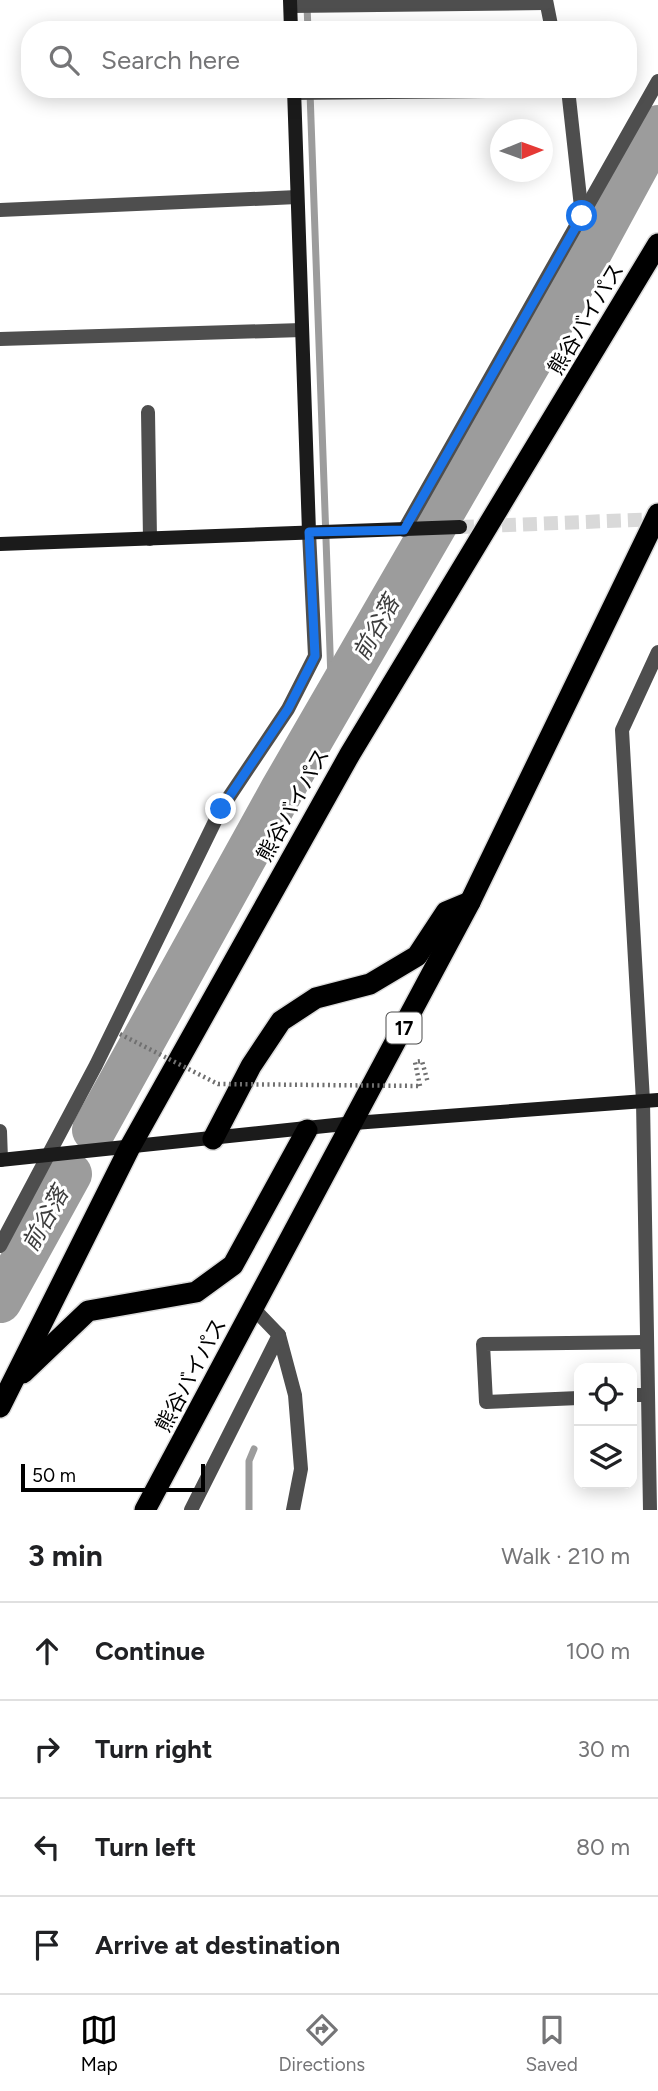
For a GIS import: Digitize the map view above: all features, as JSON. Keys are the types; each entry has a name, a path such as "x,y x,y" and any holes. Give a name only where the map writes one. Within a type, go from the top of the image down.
{"highway":[{"name":"熊谷バイパス","path":"0,1407 131,1147 350,754 658,244"},
{"name":"熊谷バイパス","path":"145,1510 470,902 658,514"},
{"path":"213,1139 251,1066 281,1021 316,998 370,984 416,956 446,912 470,902"},
{"path":"12,1384 88,1311 196,1292 233,1265 307,1130"}],"street":[{"path":"292,21 291,3 546,2 550,21"},
{"path":"405,530 658,81"},
{"path":"0,1246 96,1065 221,809 288,709 315,656 294,98"},
{"path":"569,98 582,216"},
{"path":"0,210 297,197"},
{"path":"0,340 302,330"},
{"path":"148,412 150,539"},
{"path":"0,544 460,527"},
{"path":"650,1510 647,1342 651,1100 622,730 658,652"},
{"path":"0,1131 1,1160 354,1123 651,1100"},
{"path":"254,1309 279,1335 295,1395 301,1469 293,1510"},
{"path":"191,1510 279,1335"},
{"path":"574,1398 486,1402 484,1344 647,1342"},
{"path":"637,1395 648,1395"}],"path":[{"path":"120,1034 218,1084 420,1086 415,1062 422,1060 428,1083"}],"waterway":[{"path":"307,6 308,21"},
{"path":"310,98 332,707"},
{"name":"前谷落","path":"94,1130 282,790 544,337 658,127"},
{"name":"前谷落","path":"0,1301 70,1174"},
{"path":"249,1510 249,1461 254,1449"}],"tunnel":[{"path":"460,527 658,519"}],"route":[{"path":"221,809 288,709 315,656 309,532 404,530 582,216"}]}
